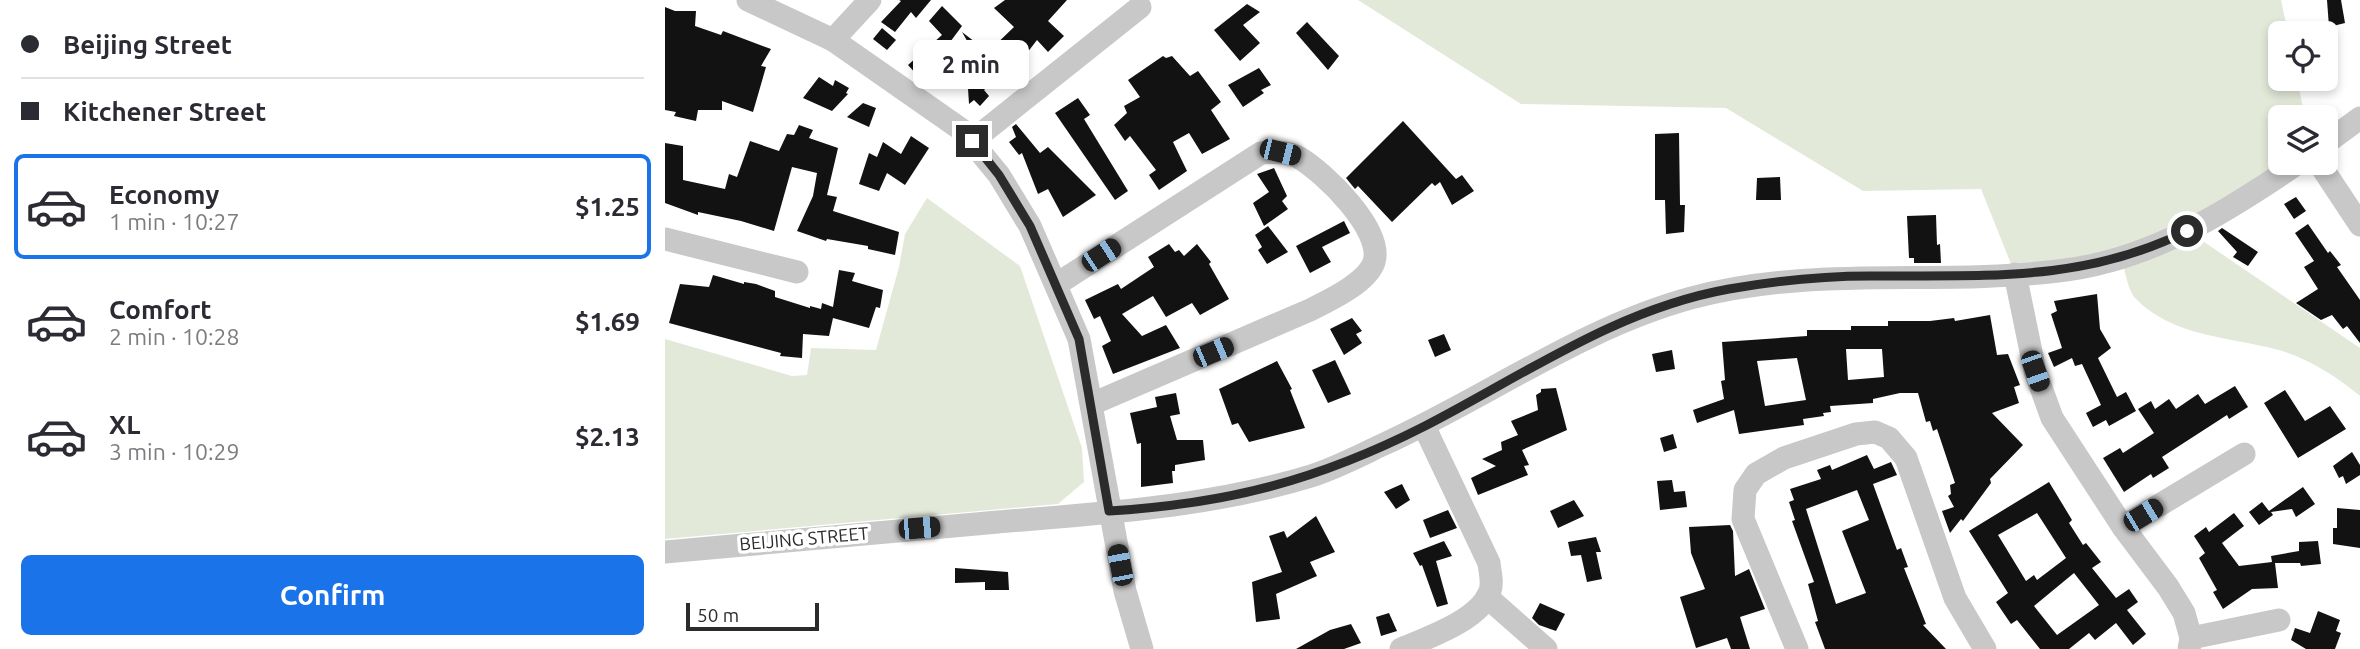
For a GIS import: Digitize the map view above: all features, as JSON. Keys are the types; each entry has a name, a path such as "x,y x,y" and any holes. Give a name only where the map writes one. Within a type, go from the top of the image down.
{"street":[{"path":"748,0 833,40 963,130 999,175 1030,226 1079,339 1125,591 1142,649"},
{"path":"833,40 870,0"},
{"path":"972,141 1140,7"},
{"path":"2338,134 2360,118"},
{"path":"1057,284 1261,153 1280,152 1297,156 1316,171 1360,217 1373,243 1375,257 1372,267 1354,285 1337,296 1092,404"},
{"name":"BEIJING STREET","path":"665,552 1182,505 1271,488 1341,465 1424,426 1580,341 1692,297 1729,289 1814,278 1941,278 2060,271 2148,249 2215,218 2280,175"},
{"path":"2327,175 2360,225"},
{"path":"665,239 797,272"},
{"path":"2015,274 2035,371 2052,418 2123,527 2168,587 2183,613 2190,644 2279,620"},
{"path":"1401,649 1466,618 1479,608 1487,597 1491,580 1489,564 1424,426"},
{"path":"1797,649 1743,519 1745,490 1756,474 1784,458 1856,433 1875,432 1889,438 1906,458 1955,598 1985,649"},
{"path":"2123,527 2244,454"},
{"path":"1487,597 1546,649"}],"green space":[{"path":"1358,0 2281,0 2285,21 2268,21 2268,91 2300,91 2302,105 2268,105 2268,172 2188,231 2360,348 2360,396 2331,374 2298,357 2275,349 2183,328 2149,311 2132,294 2121,257 2015,274 1981,189 1863,191 1726,108 1521,104"},
{"path":"927,198 1020,266 1082,448 1084,482 1058,504 665,539 665,339 792,376 807,375 811,348 876,350 899,267 905,234"}],"building":[{"path":"899,0 931,0 916,18 911,12 895,32 881,22 901,1"},
{"path":"1005,0 1067,0 1048,21 1064,36 1048,52 1037,40 1017,66 1014,63 984,90 989,96 980,106 974,100 969,104 967,73 971,77 978,72 972,65 978,60 962,32 988,52 1014,27 994,8"},
{"path":"2327,0 2341,0 2345,23 2338,25 2338,21 2329,21"},
{"path":"1247,4 1260,12 1243,25 1260,43 1240,61 1214,30"},
{"path":"942,6 962,26 933,65 919,77 908,65 942,35 929,21"},
{"path":"665,7 675,11 696,11 695,26 721,35 723,31 771,49 761,66 766,67 753,112 722,101 722,110 698,110 696,121 674,116 676,112 665,110"},
{"path":"1307,22 1339,56 1328,70 1296,33"},
{"path":"882,28 896,40 887,50 873,39"},
{"path":"1163,56 1172,56 1190,76 1198,71 1221,102 1211,110 1230,139 1202,154 1189,133 1173,142 1187,171 1159,190 1149,175 1156,170 1130,136 1125,141 1114,125 1127,113 1124,106 1140,97 1128,80"},
{"path":"1259,68 1271,85 1261,90 1264,93 1243,107 1228,85"},
{"path":"819,77 833,86 835,80 849,88 846,93 848,94 832,111 803,98"},
{"path":"1078,98 1090,115 1084,119 1128,191 1115,200 1055,113"},
{"path":"863,103 876,108 869,127 847,117"},
{"path":"1403,121 1456,179 1462,175 1474,191 1452,205 1440,182 1435,186 1432,183 1392,222 1358,186 1355,189 1346,178"},
{"path":"1016,124 1040,153 1048,147 1096,195 1063,217 1048,189 1038,194 1022,153 1019,155 1009,142 1016,137 1012,127"},
{"path":"799,125 813,130 809,138 838,148 827,195 837,197 833,211 899,232 895,255 868,249 868,246 827,239 826,241 797,231 813,196 817,173 792,167 774,231 698,212 698,215 665,203 665,143 683,146 683,180 725,189 729,174 737,177 750,141 779,151 787,134 794,135"},
{"path":"1679,133 1680,205 1685,205 1684,232 1666,234 1665,200 1655,200 1655,134"},
{"path":"911,136 929,148 905,185 887,173 879,191 859,184 869,153 877,157 883,142 901,154"},
{"path":"1274,168 1287,196 1282,201 1288,209 1264,226 1253,203 1269,192 1257,174"},
{"path":"1780,177 1781,200 1756,200 1757,178"},
{"path":"2296,197 2306,211 2294,219 2284,204"},
{"path":"1936,215 1937,245 1940,244 1941,263 1914,263 1914,258 1909,258 1907,216"},
{"path":"1344,221 1350,233 1322,247 1331,262 1310,273 1296,246"},
{"path":"2308,224 2328,253 2330,251 2341,265 2337,267 2360,300 2360,343 2347,326 2343,329 2332,315 2321,320 2296,303 2318,289 2304,267 2314,261 2295,233"},
{"path":"1268,226 1288,252 1267,264 1258,250 1262,247 1255,235"},
{"path":"2222,228 2258,252 2248,266 2233,257 2237,252 2218,231"},
{"path":"1169,244 1175,252 1179,250 1184,256 1197,244 1211,262 1209,264 1229,299 1200,315 1192,303 1166,317 1153,296 1122,314 1142,336 1166,325 1180,348 1113,374 1102,346 1111,341 1100,316 1094,319 1085,300 1118,284 1121,289 1154,267 1148,257"},
{"path":"839,270 855,273 852,281 883,290 880,308 876,307 869,328 833,318 829,336 803,334 802,358 780,356 781,353 669,323 680,284 709,287 713,275 744,284 756,284 775,291 775,297 821,309 822,303 833,307"},
{"path":"2097,294 2100,329 2111,348 2098,358 2117,397 2126,392 2136,411 2109,426 2106,420 2093,427 2086,413 2101,405 2082,364 2075,366 2072,358 2054,367 2048,353 2062,348 2051,314 2057,311 2054,301"},
{"path":"1990,315 1997,355 2008,354 2020,385 2014,387 2019,403 1992,413 2023,445 1990,479 1991,483 1963,521 1961,519 1950,533 1942,511 1954,507 1948,496 1951,494 1950,485 1955,483 1937,429 1933,431 1930,421 1926,422 1918,393 1900,393 1873,399 1873,403 1830,406 1831,412 1823,413 1824,416 1803,419 1804,425 1739,434 1734,410 1697,423 1693,410 1724,399 1721,381 1725,380 1722,342 1807,336 1807,330 1851,330 1851,326 1888,326 1888,321 1954,318 1955,321","holes":["1846,349 1882,349 1884,377 1848,380","1797,358 1806,400 1765,406 1757,361"]},
{"path":"1352,318 1362,331 1356,334 1362,343 1344,355 1330,329"},
{"path":"1444,334 1451,350 1435,357 1428,340"},
{"path":"1672,350 1675,369 1656,372 1652,354"},
{"path":"1335,360 1351,394 1328,403 1312,370"},
{"path":"1277,361 1292,389 1290,390 1305,428 1249,442 1238,423 1232,425 1219,389"},
{"path":"2235,386 2248,407 2229,419 2227,415 2162,457 2169,468 2153,478 2151,474 2124,492 2103,458 2120,448 2123,453 2154,433 2138,409 2151,401 2155,409 2169,399 2176,409 2198,394 2205,404"},
{"path":"1556,388 1567,430 1522,450 1529,465 1524,466 1528,475 1478,495 1471,478 1496,466 1482,459 1502,450 1501,442 1518,435 1511,421 1538,410 1536,395 1541,389"},
{"path":"2285,390 2305,421 2330,406 2346,429 2298,458 2264,403"},
{"path":"1176,393 1180,414 1170,416 1177,440 1203,440 1205,460 1175,465 1175,471 1172,471 1173,483 1141,487 1141,443 1137,444 1130,413 1157,407 1155,397"},
{"path":"1673,434 1677,448 1664,452 1660,438"},
{"path":"2352,452 2360,465 2360,475 2346,484 2343,476 2339,478 2333,466"},
{"path":"1867,455 1874,469 1891,462 1897,475 1873,484 1897,550 1901,548 1908,567 1904,568 1926,624 1923,625 1946,649 1825,649 1815,622 1818,621 1808,584 1814,582 1792,521 1795,520 1789,502 1794,500 1790,489 1821,479 1817,470 1830,465 1832,470","holes":["1857,490 1869,520 1842,531 1866,593 1836,604 1806,509"]},
{"path":"1672,480 1674,492 1685,491 1687,507 1660,510 1657,481"},
{"path":"2049,482 2072,520 2069,523 2083,545 2086,543 2101,562 2092,568 2116,598 2129,589 2138,602 2127,610 2146,634 2133,645 2116,623 2095,640 2089,633 2069,649 2040,649 2017,620 2011,624 1996,602 2008,593 1969,531","holes":["2037,513 2066,558 2037,580 2034,575 2026,581 1998,535","2074,573 2099,605 2057,635 2034,606"]},
{"path":"1402,484 1410,500 1396,509 1384,492"},
{"path":"2303,487 2315,504 2296,517 2292,509 2271,512 2273,515 2259,525 2249,512 2262,502 2269,511"},
{"path":"1574,500 1584,516 1558,528 1550,511"},
{"path":"2337,508 2360,510 2360,548 2333,544 2333,528 2337,528"},
{"path":"1448,510 1457,528 1430,538 1423,520"},
{"path":"2234,513 2244,526 2222,543 2239,566 2272,562 2271,556 2299,551 2299,542 2318,541 2321,564 2301,566 2300,563 2275,563 2278,588 2252,589 2223,609 2213,592 2217,590 2199,558 2205,553 2194,536 2206,527 2209,532"},
{"path":"1316,516 1335,552 1310,562 1317,576 1276,594 1280,619 1256,622 1252,582 1282,572 1269,536 1284,531 1287,538"},
{"path":"1730,525 1733,531 1735,576 1749,569 1765,609 1740,617 1750,649 1731,649 1727,638 1696,648 1680,597 1705,589 1691,553 1689,527"},
{"path":"1596,537 1601,552 1596,552 1602,579 1587,582 1581,555 1571,556 1568,542"},
{"path":"1444,541 1452,556 1436,561 1448,604 1437,607 1422,565 1420,566 1413,553"},
{"path":"955,568 1008,572 1009,590 985,590 985,582 955,583"},
{"path":"1540,603 1565,614 1556,631 1539,625 1532,618"},
{"path":"2318,611 2340,620 2336,631 2341,633 2335,649 2306,649 2291,640 2295,628 2310,633"},
{"path":"1389,613 1397,631 1381,636 1376,617"},
{"path":"1351,624 1361,643 1344,649 1296,649 1330,630"}],"route":[{"path":"972,141 999,175 1030,226 1079,339 1109,511 1182,505 1230,497 1271,488 1341,465 1424,426 1580,341 1692,297 1729,289 1814,278 1981,277 2060,271 2148,249 2187,231"}]}
